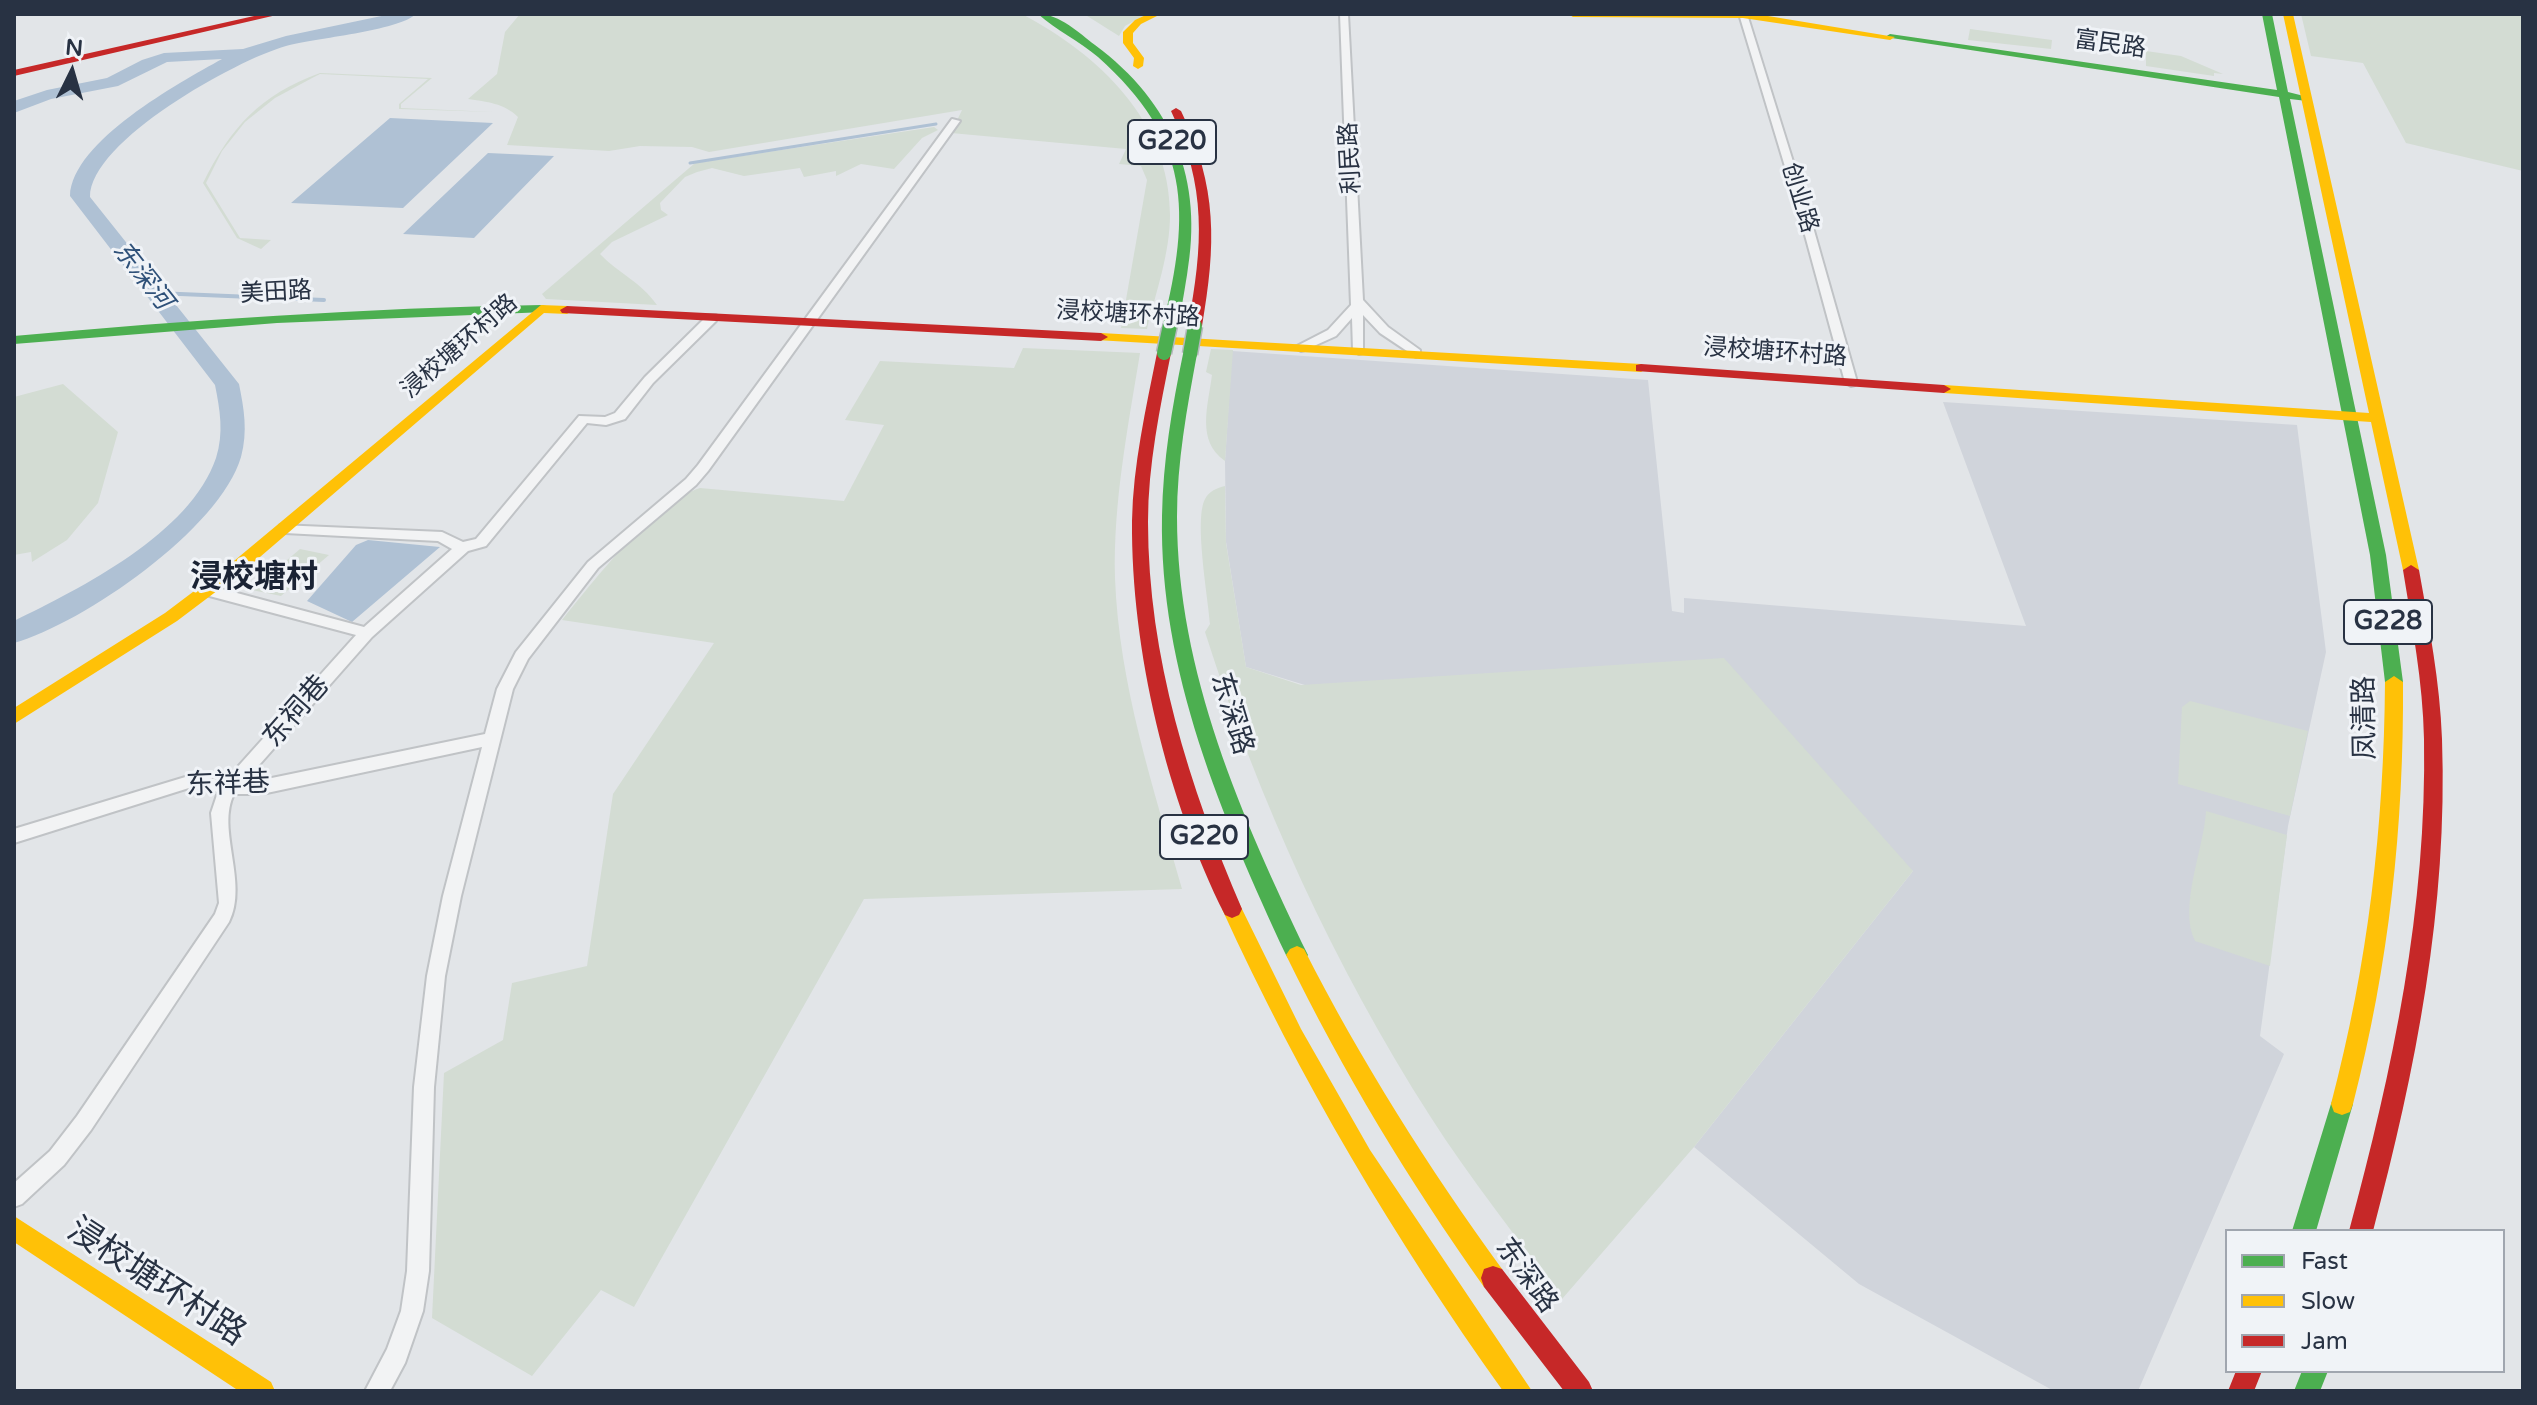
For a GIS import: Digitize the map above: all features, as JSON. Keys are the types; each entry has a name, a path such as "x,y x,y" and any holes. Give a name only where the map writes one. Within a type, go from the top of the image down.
{"main road":[{"path":"14,66 246,14"},
{"path":"14,73 276,14"},
{"name":"G220","path":"1043,14 1088,42 1121,70 1155,112 1174,146 1185,184 1187,227 1145,460 1140,543 1149,638 1174,747 1217,872 1282,1016 1360,1158 1433,1273 1519,1391"},
{"name":"东深路","path":"1066,14 1104,38 1138,66 1182,120 1207,183 1209,241 1173,460 1170,541 1181,635 1208,741 1254,863 1319,1003 1391,1127 1472,1250 1580,1391"},
{"path":"1138,66 1139,58 1127,40 1128,32 1134,25 1156,14"},
{"name":"富民路","path":"1573,14 1743,14 2307,98"},
{"name":"凤清路","path":"2267,14 2390,634 2395,724 2393,824 2381,935 2356,1054 2305,1229"},
{"name":"G228","path":"2288,14 2426,642 2434,747 2435,838 2424,951 2402,1075 2362,1229"},
{"name":"美田路","path":"14,340 241,319 442,309 541,309"},
{"name":"浸校塘环村路","path":"14,717 207,590 285,528 541,309 1416,353 2378,418"},
{"name":"浸校塘环村路","path":"14,1228 262,1391"}],"street":[{"name":"利民路","path":"1344,14 1359,350"},
{"name":"创业路","path":"1743,14 1804,213 1851,382"},
{"path":"377,1391 397,1355 412,1311 418,1271 424,1087 436,976 452,896 512,672 544,624 602,556 691,482 955,121"},
{"path":"1301,347 1332,333 1359,303 1384,330 1416,353"},
{"name":"东祠巷","path":"229,788 367,633 463,547 481,543 584,419 606,421 620,416 649,380 712,318"},
{"path":"285,528 442,537 449,543 463,547"},
{"path":"207,590 275,611 307,615 367,633"},
{"name":"东祥巷","path":"14,836 192,781 229,788 262,787 492,739"},
{"path":"14,1197 57,1158 84,1123 223,917 228,903 220,813 229,788"}],"shaded area":[{"path":"520,14 1022,14 1078,49 1103,71 1125,95 1158,150 1167,181 1170,215 1168,244 1147,329 1121,328 1147,180 1141,166 1119,164 1126,149 951,133 962,110 709,152 692,147 640,146 609,151 507,145 518,117 501,106 468,99 497,74 505,32"},
{"path":"1084,14 1147,14 1125,26 1119,36"},
{"path":"2301,14 2523,14 2523,171 2406,143 2363,63 2311,56"},
{"path":"1970,29 2052,40 2051,49 1968,40"},
{"path":"2146,51 2181,56 2223,74 2214,73 2214,76 2146,66"},
{"path":"320,73 432,78 401,104 401,108 494,112 399,109 399,104 428,79 320,74 275,98 245,122 222,151 206,183 240,238 271,240 261,249 237,238 203,183 225,145 250,115 280,92"},
{"path":"934,127 938,130 922,138 894,169 861,164 836,176 836,171 804,177 800,168 744,176 712,168 685,177 660,203 661,210 668,215 612,242 600,254 644,290 657,305 546,299 542,294 695,163"},
{"path":"1023,348 1140,353 1116,522 1118,618 1139,735 1182,889 864,899 634,1307 601,1290 532,1376 432,1318 444,1073 503,1040 512,983 587,966 613,794 714,643 562,620 644,526 682,496 700,488 844,501 884,425 845,420 880,361 1014,368"},
{"path":"1211,349 1233,350 1225,461 1216,453 1207,433 1212,375 1206,372"},
{"path":"1232,351 1648,380 1672,611 1684,613 1684,598 2026,626 1943,402 2297,425 2326,652 2288,826 2260,1036 2284,1054 2138,1391 2054,1391 1859,1284 1694,1147 1913,871 1246,667 1226,542 1225,461"},
{"path":"63,384 118,432 98,503 67,540 32,562 31,552 14,555 14,397"},
{"path":"1225,486 1226,543 1246,667 1301,685 1724,658 1913,871 1694,1147 1562,1299 1461,1163 1395,1059 1331,942 1249,758 1205,632 1210,624 1201,541 1202,509 1209,494"},
{"path":"300,549 329,555 281,596 252,590"},
{"path":"2190,701 2308,731 2290,816 2178,784 2182,707"},
{"path":"2206,811 2287,835 2270,966 2195,941 2189,912 2190,895"}],"water":[{"path":"390,118 493,123 403,208 291,203"},
{"path":"488,153 554,156 474,238 403,234"},
{"path":"368,540 440,547 352,622 307,601 356,545"}],"waterway":[{"name":"东深河","path":"14,633 81,598 154,551 185,522 211,491 228,458 234,421 227,384 80,198 81,182 91,165 129,128 229,62 286,41 408,14"},
{"path":"14,108 47,95 112,82 164,58 241,54"},
{"path":"690,163 936,124"},
{"path":"156,293 324,300"}],"traffic: fast":[{"path":"1043,14 1098,52 1123,74 1162,125 1176,155 1184,186 1187,221 1179,286 1170,325"},
{"path":"2267,14 2378,555 2394,682"},
{"path":"1890,37 2307,98"},
{"path":"14,340 277,319 541,309"},
{"path":"1164,353 1170,325"},
{"path":"1190,354 1195,326"},
{"path":"1190,354 1174,447 1170,494 1170,541 1184,649 1196,702 1231,806 1297,955"},
{"path":"2305,1229 2342,1104"},
{"path":"2307,1391 2314,1373"}],"traffic: slow":[{"path":"1138,66 1139,58 1128,43 1128,32 1138,22 1156,14"},
{"path":"1573,14 1743,15 1890,37"},
{"path":"2288,14 2411,570"},
{"path":"14,717 171,617 240,565 541,309 567,310"},
{"path":"1101,337 1641,368"},
{"path":"1944,389 2378,418"},
{"path":"2342,1104 2367,1000 2383,895 2392,789 2394,682"},
{"path":"1232,909 1293,1036 1362,1158 1437,1275 1519,1391"},
{"path":"1297,955 1340,1039 1388,1121 1493,1278"},
{"path":"14,1228 262,1391"}],"traffic: jam":[{"path":"14,73 276,14"},
{"path":"1176,111 1189,138 1204,191 1206,242 1195,326"},
{"path":"567,310 1101,337"},
{"path":"1164,353 1148,436 1141,500 1141,570 1146,620 1166,720 1180,769 1195,818 1232,909"},
{"path":"1641,368 1944,389"},
{"path":"2362,1229 2402,1068 2428,903 2433,820 2433,736 2426,653 2411,570"},
{"path":"1493,1278 1580,1391"},
{"path":"2241,1391 2248,1373"}],"district":[{"name":"浸校塘村","path":"254,579"}]}
